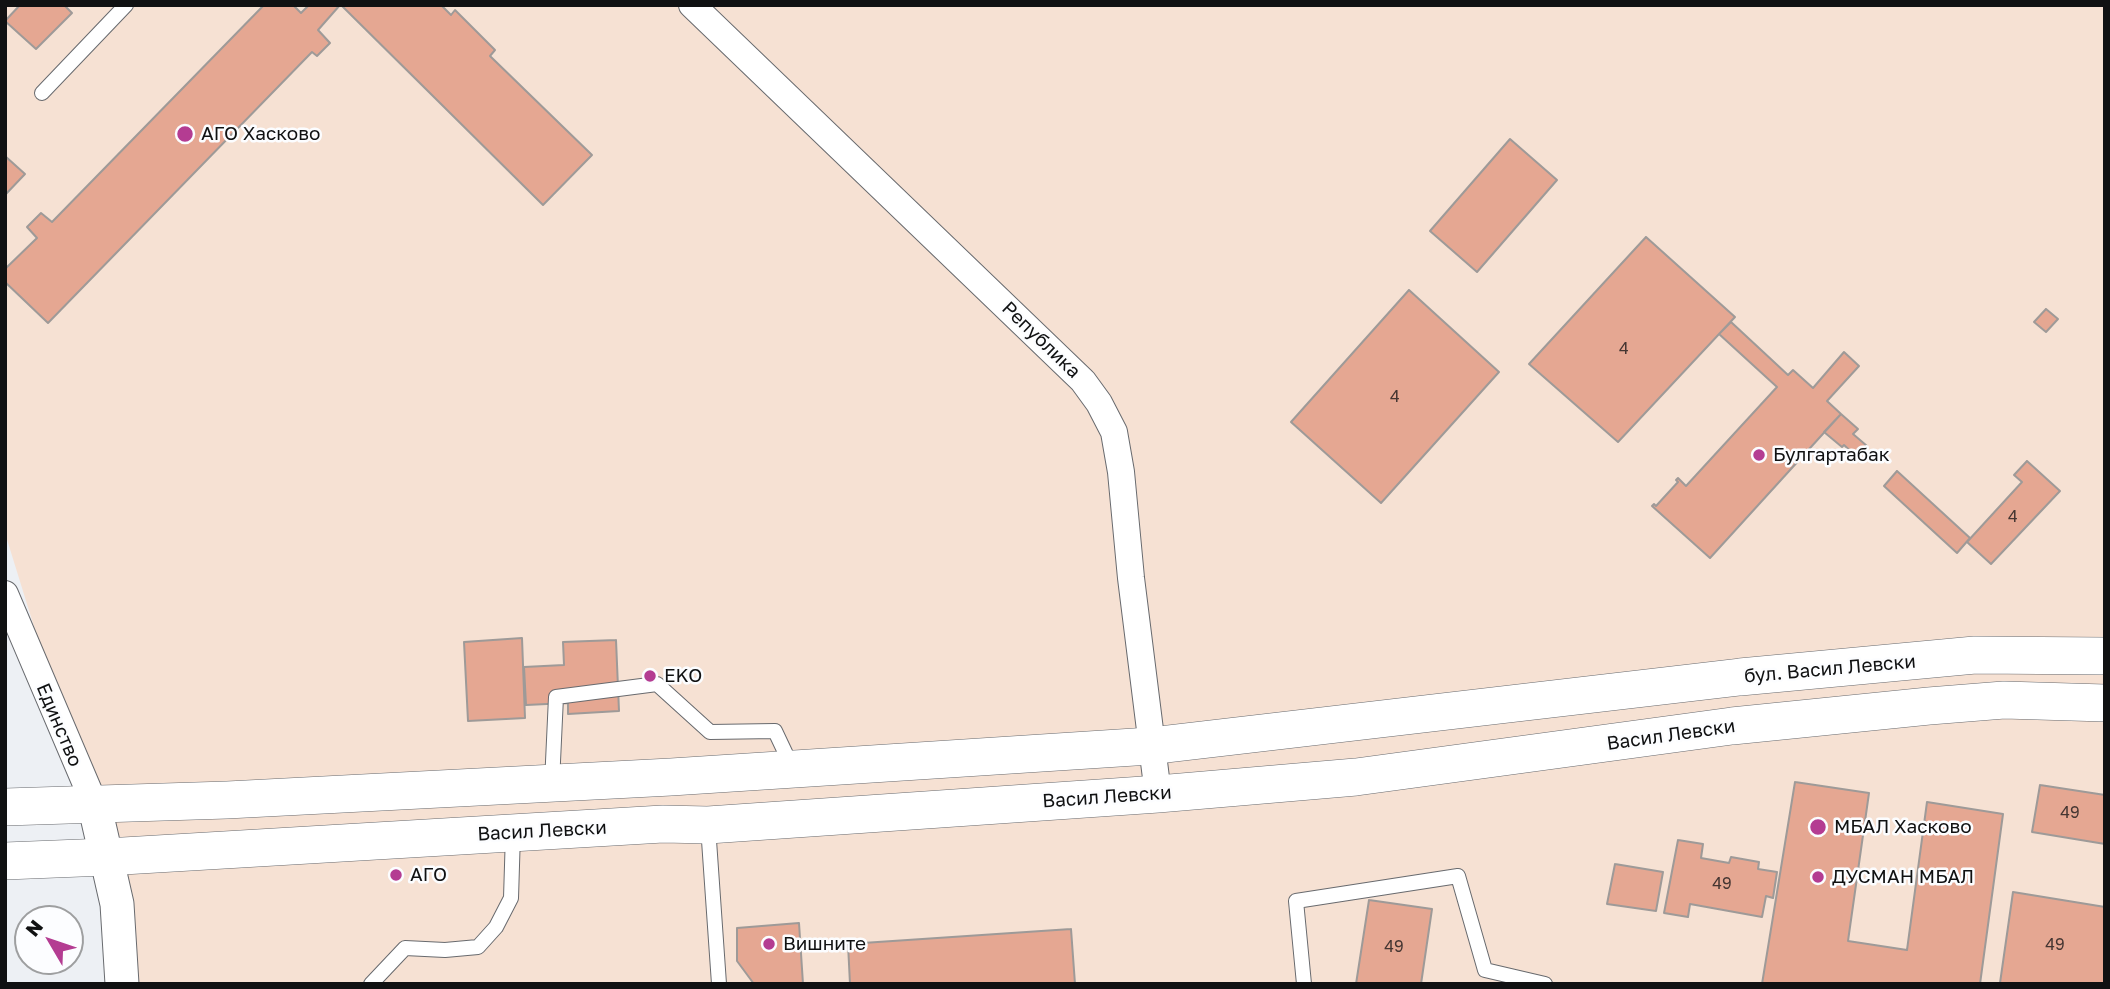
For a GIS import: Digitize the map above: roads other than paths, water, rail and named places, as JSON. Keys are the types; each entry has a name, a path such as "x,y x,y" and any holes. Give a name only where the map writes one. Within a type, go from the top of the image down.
{"main road":[{"name":"бул. Васил Левски","path":"1150,746 1740,677 1975,655 2105,656"},
{"name":"Васил Левски","path":"106,857 663,824 708,825 1158,794 1356,777 1732,726 1916,707 2004,701 2105,703"},
{"path":"5,807 227,800 552,783 1150,746"},
{"path":"5,861 106,857"}],"street":[{"name":"Република","path":"692,5 1083,380 1099,403 1114,432 1121,472 1150,746 1158,794"},
{"name":"Единство","path":"5,594 94,803 117,904 122,984"}],"lane":[{"path":"42,93 126,5"},
{"path":"552,783 556,697 657,684 710,732 775,731 792,768"},
{"path":"708,825 719,984"},
{"path":"371,984 405,948 445,950 478,947 496,927 511,898 513,833"},
{"path":"1304,984 1296,901 1458,876 1485,970 1545,984"}],"place":[{"name":"АГО Хасково","path":"185,134"},
{"name":"Булгартабак","path":"1759,455"},
{"name":"EKO","path":"650,676"},
{"name":"МБАЛ Хасково","path":"1818,827"},
{"name":"АГО","path":"396,875"},
{"name":"ДУСМАН МБАЛ","path":"1818,877"},
{"name":"Вишните","path":"769,944"}]}
